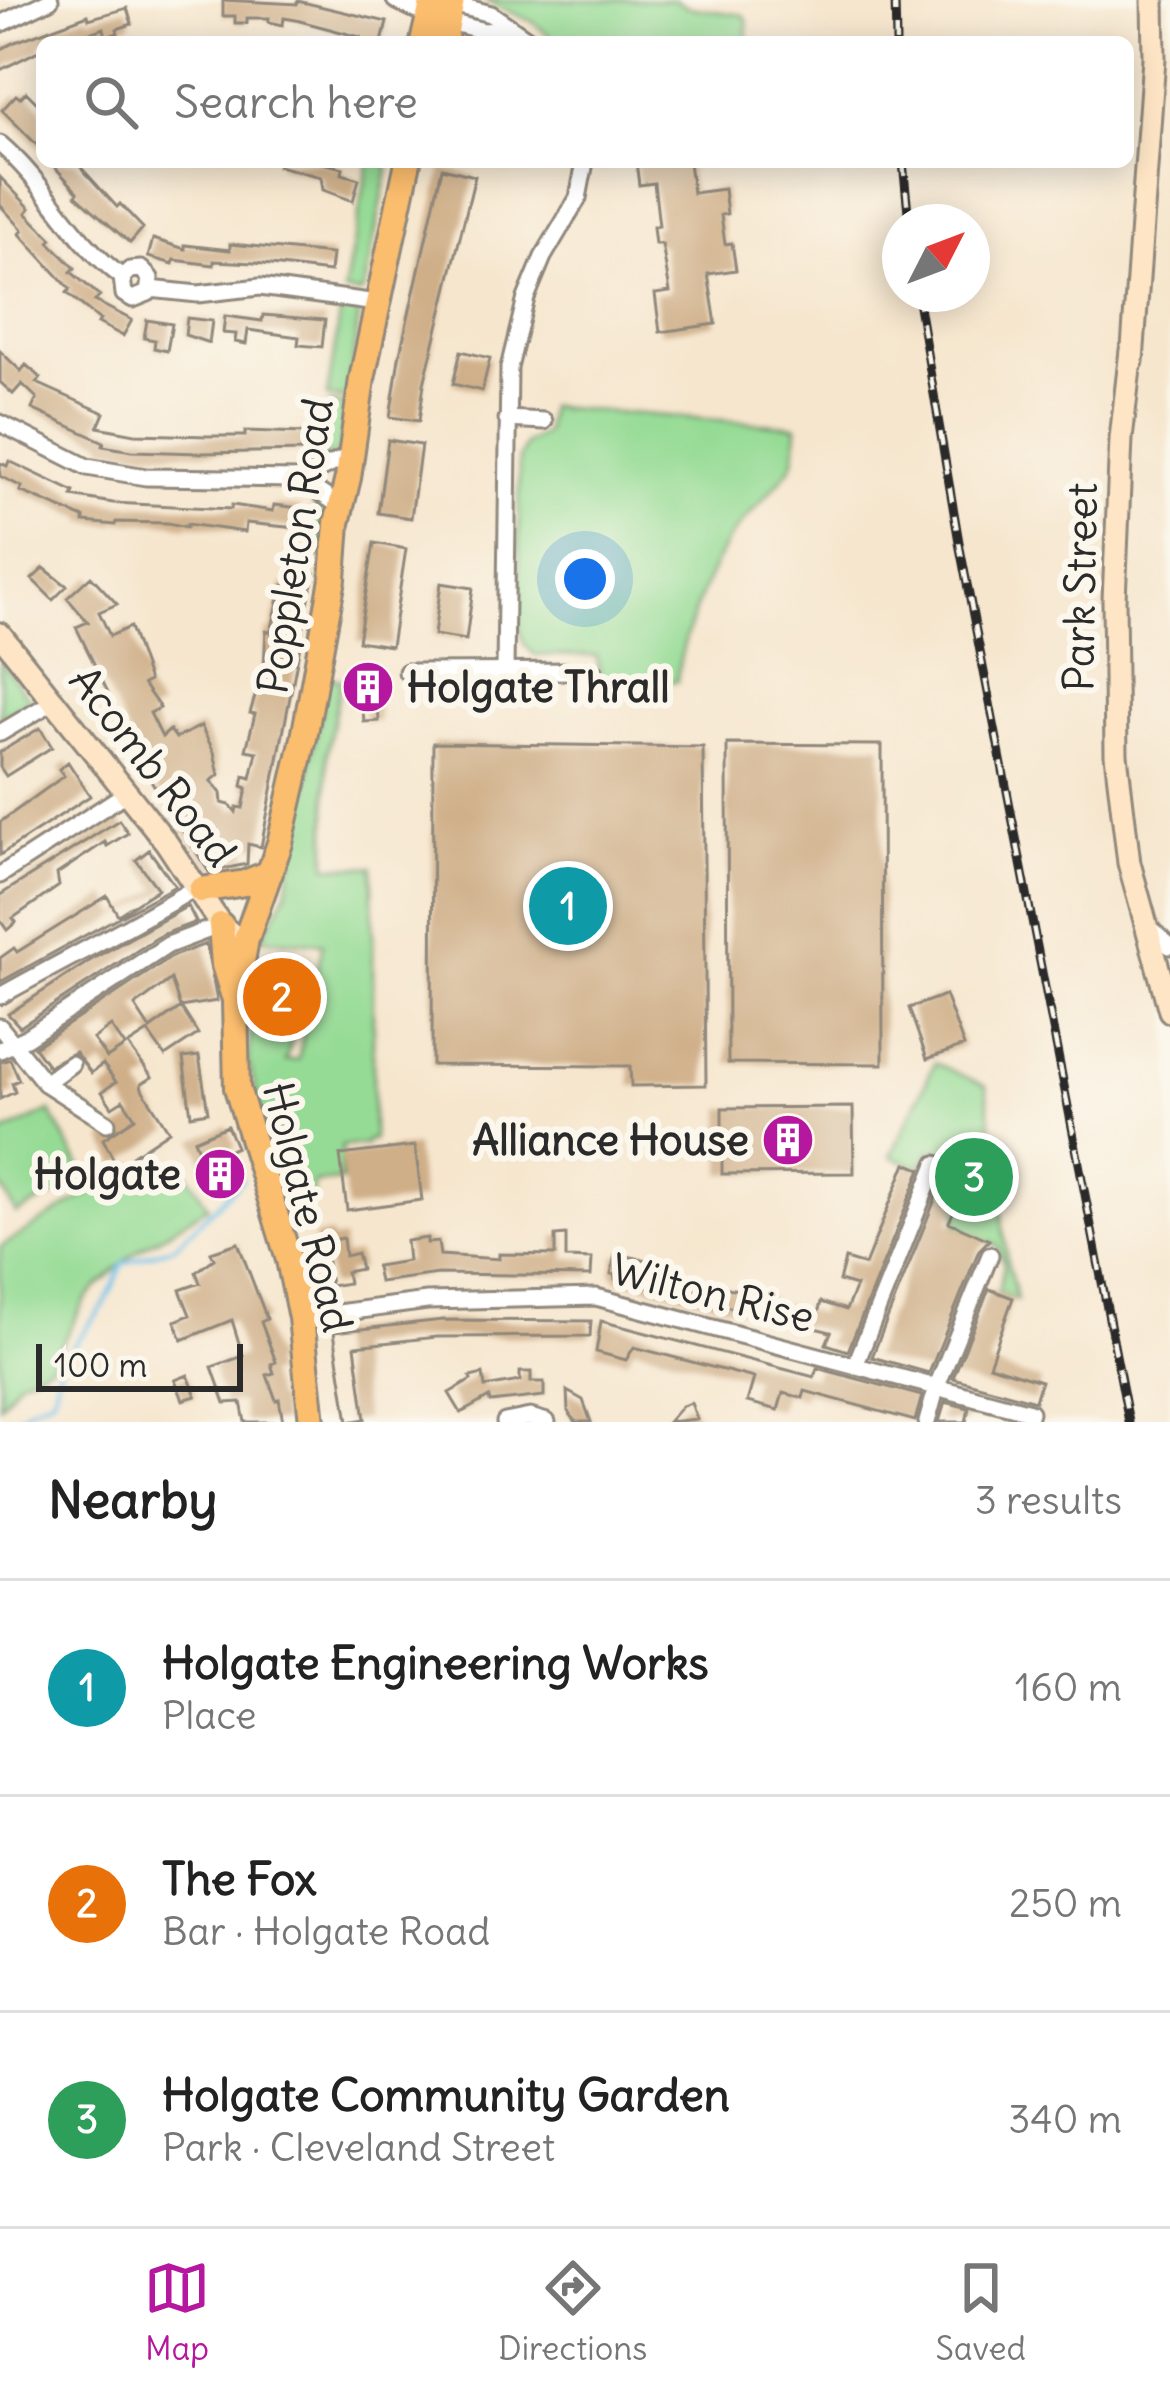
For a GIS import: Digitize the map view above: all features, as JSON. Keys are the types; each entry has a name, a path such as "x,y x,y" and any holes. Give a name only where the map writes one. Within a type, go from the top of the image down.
{"main road":[{"name":"Poppleton Road","path":"246,939 270,873 304,738 333,579 340,506 408,168"},
{"path":"200,888 245,883 270,873"},
{"path":"221,925 224,965 236,1002"},
{"name":"Holgate Road","path":"246,939 236,1002 237,1088 289,1260 301,1318 312,1422"}],"street":[{"path":"0,24 50,0"},
{"name":"Park Street","path":"1150,0 1150,78 1114,600 1121,804 1129,862 1170,1011"},
{"path":"401,1 438,14 491,14 521,36"},
{"path":"0,143 38,180 89,251 122,277 130,269 141,269 150,278 150,289 198,294 260,287 377,303"},
{"path":"505,671 508,368 526,298 543,257 578,198 584,168"},
{"path":"507,419 544,421"},
{"path":"0,423 61,457 109,472 146,477 299,479 351,455"},
{"path":"299,479 340,506"},
{"name":"Acomb Road","path":"0,634 200,888 221,925 235,937 246,939"},
{"path":"407,672 594,671"},
{"path":"0,733 54,701"},
{"path":"0,875 126,793"},
{"path":"0,997 200,888"},
{"path":"6,1047 168,945 221,925"},
{"path":"1147,926 1170,946"},
{"path":"0,1027 6,1047 45,1083 107,1123"},
{"path":"45,1083 71,1064"},
{"path":"856,1366 936,1164"},
{"path":"927,1422 990,1255"},
{"name":"Wilton Rise","path":"301,1318 427,1301 596,1297 937,1386 1029,1417"},
{"path":"505,1422 530,1417 547,1422"}],"green space":[{"path":"483,0 674,0 687,7 743,15 748,36 550,36 533,22"},
{"path":"368,168 387,168 364,290 344,292"},
{"path":"355,306 359,316 347,399 327,397 341,309"},
{"path":"329,404 346,405 340,452 322,458"},
{"path":"548,407 797,426 793,463 727,542 711,572 688,630 677,681 601,683 597,656 535,655 524,644 519,628 519,459 526,444 545,433"},
{"path":"316,501 329,509 323,560 309,539"},
{"path":"0,661 30,700 0,717"},
{"path":"327,676 341,680 327,754 327,866 373,867 373,1140 342,1146 341,1181 314,1183 313,1201 295,1200 289,1142 269,1145 248,1060 253,1016 272,1018 271,1026 291,1028 286,1061 298,1060 323,943 262,939 287,891"},
{"path":"935,1063 986,1086 1007,1260 1017,1300 998,1292 1004,1265 998,1247 956,1224 958,1201 940,1193 952,1173 944,1167 945,1155 930,1150 920,1168 891,1156"},
{"path":"50,1111 87,1179 16,1214 0,1184 0,1135"},
{"path":"179,1161 208,1206 133,1254 96,1288 51,1364 19,1380 0,1405 0,1247 135,1166 143,1180"}],"building":[{"path":"223,0 298,1 387,22 384,36 356,36 284,18 283,25 269,18 235,23 235,16 223,16"},
{"path":"127,8 132,24 109,36 104,28 81,36 36,36 36,52 0,70 0,50 88,15 89,19"},
{"path":"26,92 36,102 36,144 2,110 16,95 20,98"},
{"path":"56,168 81,168 143,228 130,243"},
{"path":"286,168 343,168 342,174 359,179 353,201 323,190 321,177"},
{"path":"442,168 475,176 419,421 390,417 399,358"},
{"path":"637,168 690,168 693,193 724,189 725,244 732,243 736,270 708,274 716,324 660,332 655,294 670,292 662,244 655,244 653,227 659,226 654,183 639,185"},
{"path":"0,177 75,268 71,272 100,296 95,301 132,320 123,336 98,323 67,293 70,289 20,234 23,230 0,205"},
{"path":"153,239 185,249 185,245 230,250 230,244 332,254 330,272 255,263 174,260 173,264 148,257"},
{"path":"263,315 325,320 322,347 298,345 299,337 248,330 246,344 235,342 236,334 223,333 225,316 262,321"},
{"path":"187,318 212,321 209,343 185,335"},
{"path":"147,320 172,324 167,351 154,348 155,340 144,338"},
{"path":"0,351 21,371 26,365 41,378 37,383 104,413 98,427 135,434 305,433 305,451 200,453 103,446 104,442 32,409 37,398 22,384 13,394 0,382"},
{"path":"461,351 490,358 482,391 453,384"},
{"path":"388,440 421,445 411,518 378,513"},
{"path":"9,461 74,492 72,496 113,503 231,509 232,505 273,511 274,505 300,508 297,528 246,523 245,532 187,524 84,522 0,476 0,463 7,466"},
{"path":"374,543 406,549 391,646 358,641"},
{"path":"44,568 67,586 53,600 32,579"},
{"path":"294,573 314,573 261,847 248,844 247,864 209,872 152,782 76,627 88,622 67,598 91,576 117,604 99,612 110,636 130,627 149,681 143,684 160,708 150,713 162,737 170,730 176,738 201,726 219,775 211,781 222,803 236,812 237,807 243,808 244,776 251,778 257,752 246,750 255,714 250,713 264,665 266,631 271,632 282,585 292,587"},
{"path":"441,583 473,588 466,640 434,635"},
{"path":"360,679 376,679 379,721 364,722"},
{"path":"40,728 52,747 6,776 0,767 0,752"},
{"path":"433,743 703,747 706,1085 631,1086 630,1066 432,1065"},
{"path":"727,744 882,745 883,1064 728,1063"},
{"path":"68,762 90,796 0,855 0,822 64,776 59,769"},
{"path":"119,820 128,833 107,846 105,842 57,874 59,886 13,918 16,922 7,930 0,920 0,895"},
{"path":"149,850 175,886 0,982 0,958 14,948 17,952 107,896 118,915 158,889 136,860"},
{"path":"188,906 196,922 161,935 20,1027 8,1014 91,960"},
{"path":"206,944 217,1001 180,1007 171,979 135,1006 150,1029 181,1007 198,1034 165,1056 148,1032 128,1045 152,1077 141,1084 142,1089 169,1131 117,1166 103,1139 135,1118 123,1100 112,1107 102,1092 116,1082 103,1064 91,1073 75,1052 48,1066 34,1047 173,956","holes":["111,1026 125,1046 107,1058 93,1039"]},
{"path":"256,987 275,989 274,997 293,1007 291,1028 271,1026 272,1018 253,1016"},
{"path":"945,995 964,1046 927,1059 909,1008"},
{"path":"199,1056 208,1112 191,1115 183,1058"},
{"path":"10,1059 19,1080 12,1083 15,1092 0,1099 0,1062"},
{"name":"Alliance House","path":"853,1107 854,1173 722,1174 722,1108"},
{"path":"227,1126 236,1147 223,1153 233,1180 214,1187 194,1140"},
{"path":"415,1146 422,1200 347,1210 340,1155"},
{"path":"906,1163 921,1169 848,1351 826,1344 831,1332 615,1279 611,1274 615,1254 648,1260 646,1269 770,1295 769,1300 818,1314 821,1302 846,1310 856,1286 839,1281 845,1259 865,1265"},
{"path":"938,1192 958,1201 949,1222 989,1240 979,1250 929,1373 872,1357"},
{"path":"331,1234 332,1240 343,1238 345,1256 357,1253 361,1269 346,1272 348,1283 330,1286 327,1262 318,1263 314,1236"},
{"path":"566,1235 566,1258 592,1259 591,1276 438,1274 379,1282 376,1266 408,1261 406,1241 427,1238 427,1243 438,1242 440,1255 499,1259 499,1254 555,1255 555,1236"},
{"path":"238,1243 267,1319 261,1322 276,1362 271,1364 274,1373 267,1375 279,1399 283,1422 245,1422 241,1402 225,1403 212,1367 243,1356 232,1320 182,1340 175,1321 190,1315 180,1290 200,1283 196,1272 214,1259 211,1252"},
{"path":"989,1289 1013,1298 989,1365 1041,1381 1035,1401 953,1378"},
{"path":"443,1320 591,1321 590,1336 437,1337 355,1346 365,1419 348,1422 334,1332"},
{"path":"601,1321 814,1377 817,1368 922,1396 915,1421 805,1391 803,1398 783,1393 778,1410 747,1402 754,1378 634,1347 626,1360 596,1352"},
{"path":"520,1372 531,1372 531,1382 544,1382 544,1396 490,1402 489,1397 461,1413 449,1393 470,1377 483,1374 485,1387 520,1381"},
{"path":"188,1375 196,1396 183,1400 175,1380"},
{"path":"567,1391 583,1400 591,1422 576,1422 568,1411"},
{"path":"945,1402 969,1408 966,1422 939,1422"},
{"path":"691,1403 697,1419 668,1422 682,1406"}],"waterway":[{"path":"13,1422 30,1407 53,1397 60,1363 105,1304 123,1264 175,1246 242,1180"}],"railway":[{"path":"895,0 896,36"},
{"path":"904,168 907,204"},
{"path":"920,312 960,548 1129,1422"}],"place":[{"name":"Holgate Thrall","path":"368,687"},
{"name":"Holgate Engineering Works","path":"568,906"},
{"name":"The Fox","path":"282,997"},
{"name":"Alliance House","path":"788,1140"},
{"name":"Holgate","path":"220,1174"},
{"name":"Holgate Community Garden","path":"974,1177"}]}
